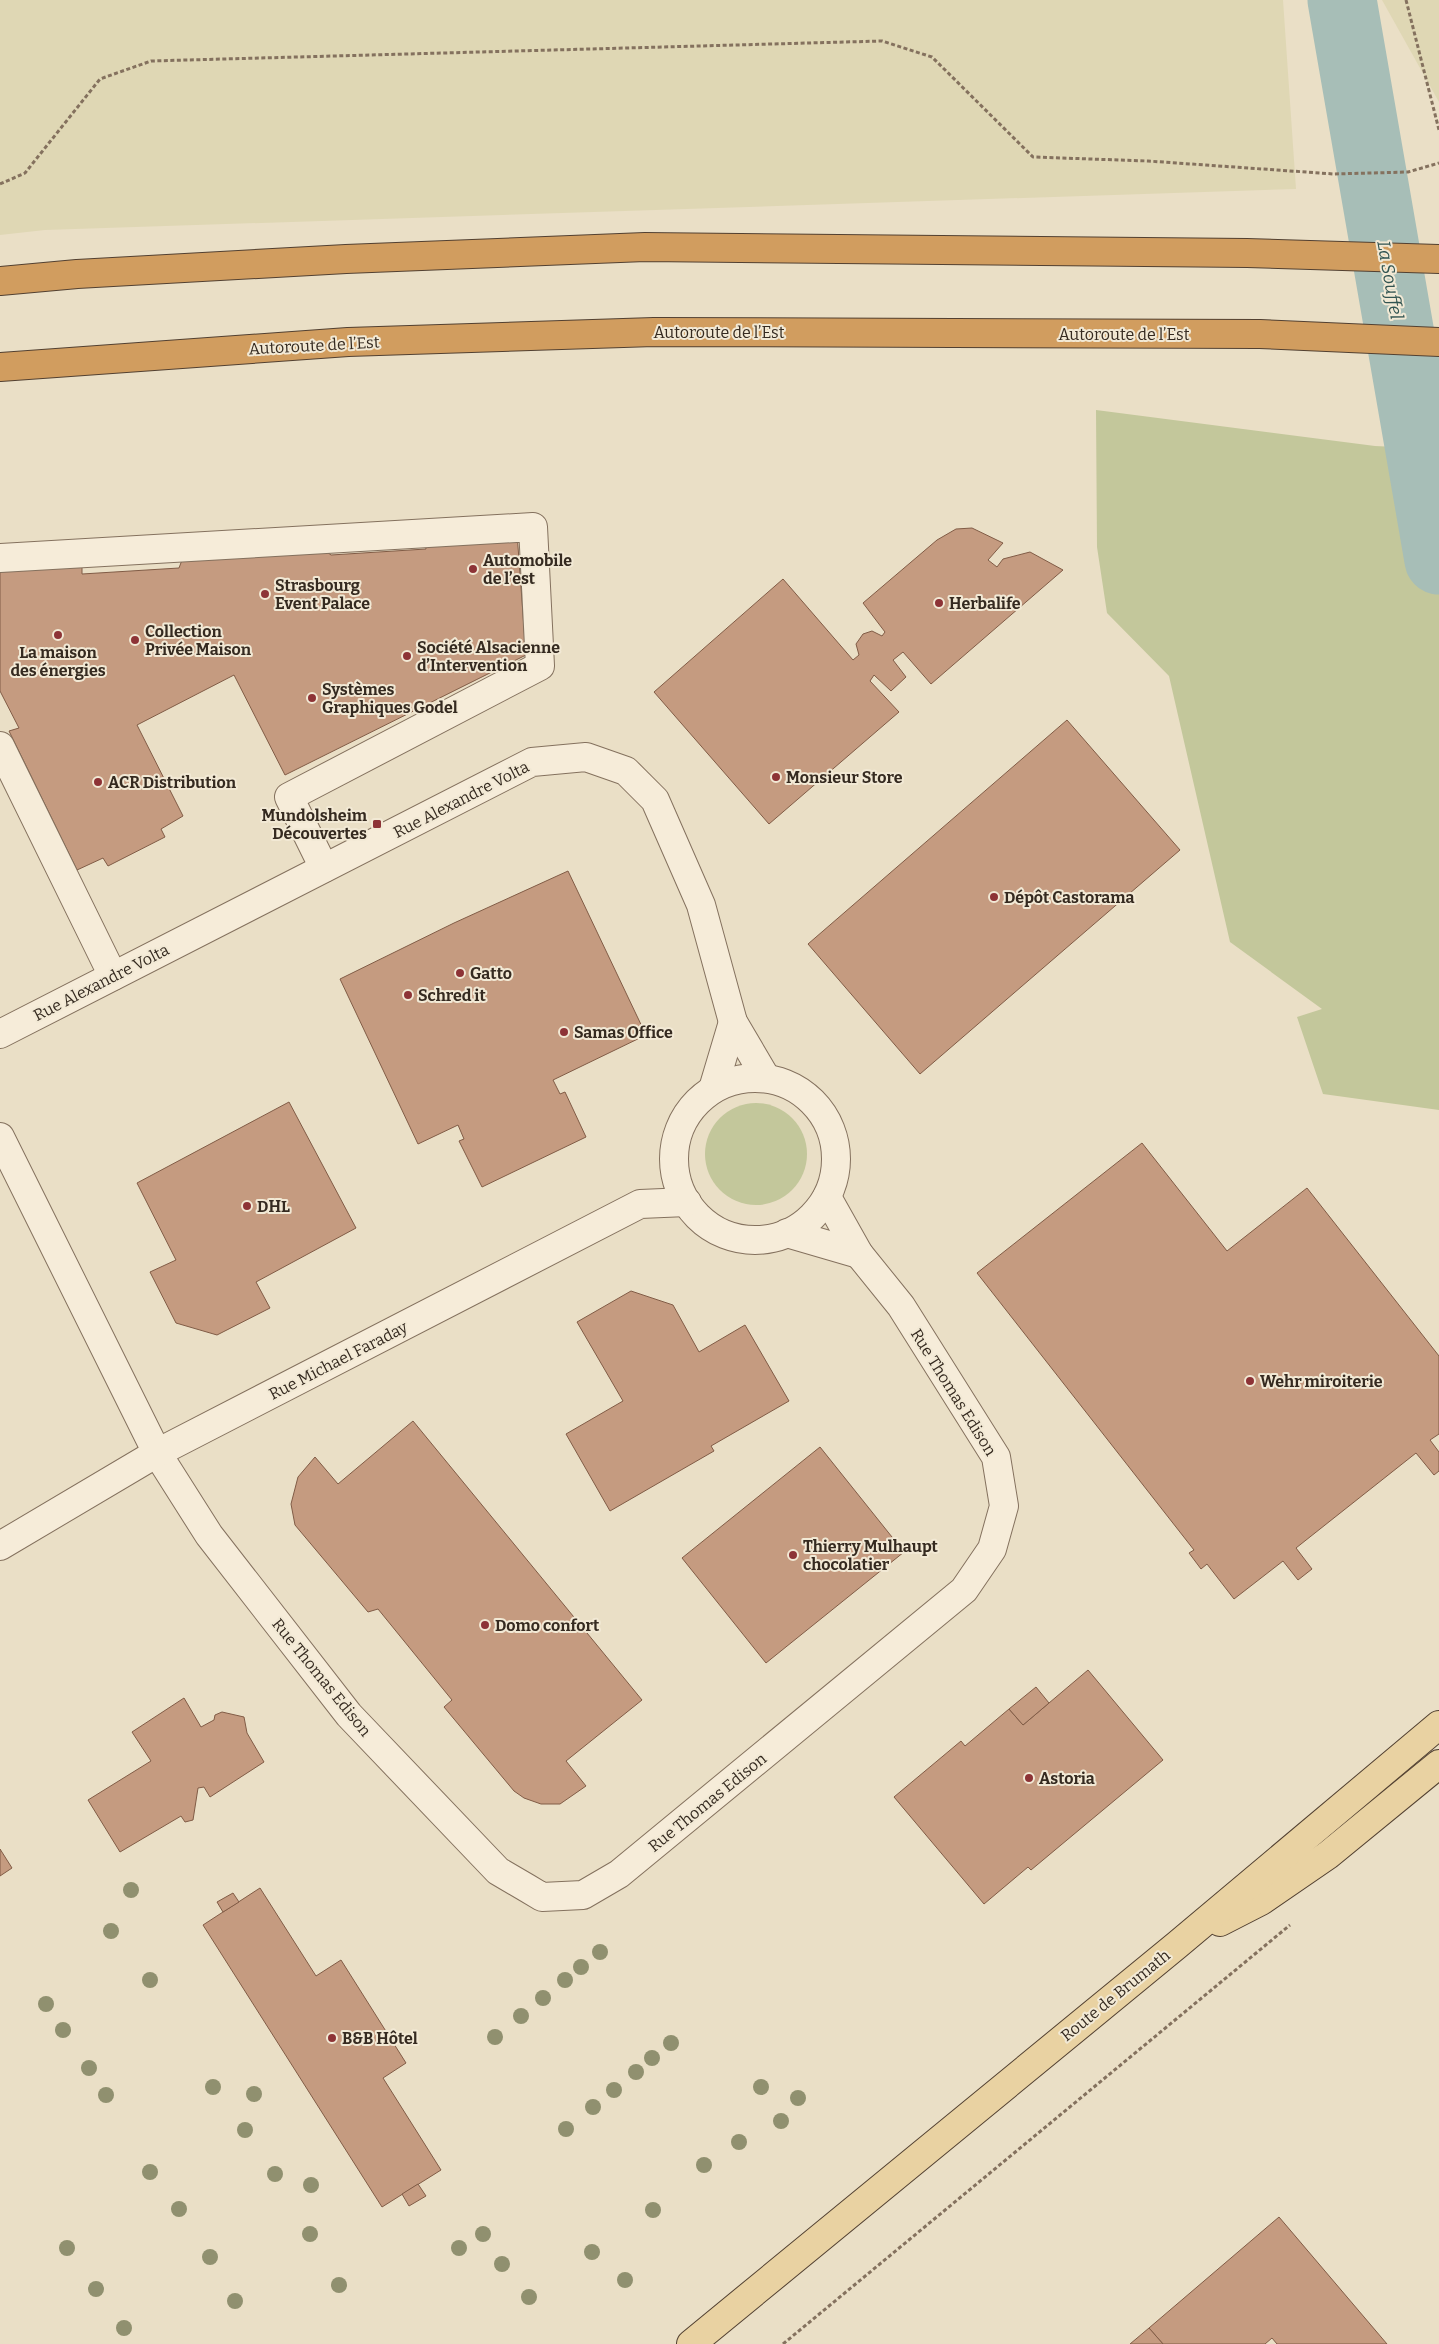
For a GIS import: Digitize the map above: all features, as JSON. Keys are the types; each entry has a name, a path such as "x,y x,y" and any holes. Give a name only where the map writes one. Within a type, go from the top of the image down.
{"highway":[{"path":"0,281 78,274 346,259 645,247 1247,253 1439,259"},
{"name":"Autoroute de l’Est","path":"0,367 348,342 644,332 1260,334 1439,342"}],"main road":[{"name":"Route de Brumath","path":"691,2344 1439,1725"},
{"path":"1176,1944 1261,1901 1328,1855 1439,1764"},
{"name":"Route de Brumath","path":"674,2344 789,2263"}],"street":[{"path":"0,558 533,527 540,666 289,797 324,868"},
{"path":"0,746 113,976"},
{"name":"Rue Alexandre Volta","path":"0,1034 532,762 586,757 626,771 655,800 701,905 733,1022 766,1078"},
{"path":"713,1089 733,1022"},
{"path":"766,1078 790,1086 810,1100 825,1119 834,1140 836,1165 832,1184 826,1197 811,1217 787,1233 767,1239 744,1239 719,1231 699,1218 687,1202 677,1184 674,1163 676,1140 684,1119 693,1107 713,1089 738,1079 766,1078"},
{"path":"0,1137 157,1453"},
{"path":"640,1204 674,1163"},
{"name":"Rue Thomas Edison","path":"157,1453 209,1535 349,1715 491,1864 498,1871 542,1897 583,1895 619,1874 964,1590 992,1549 1004,1506 996,1457 901,1306 859,1254 826,1197"},
{"name":"Rue Michael Faraday","path":"0,1546 157,1453 640,1204 687,1202"},
{"path":"787,1233 859,1254"}],"path":[{"path":"1406,0 1439,130"},
{"path":"0,184 24,173 100,79 151,61 882,42 932,58 1033,157 1148,161 1334,174 1408,172 1439,163"},
{"path":"783,2344 1294,1922"}],"shaded area":[{"path":"0,0 1283,0 1296,189 45,230 0,235"},
{"path":"1382,0 1439,0 1439,102"}],"green space":[{"path":"1096,410 1375,446 1439,449 1439,1110 1323,1094 1297,1017 1322,1009 1230,942 1169,676 1107,613 1097,547"},
{"path":"756,1103 775,1107 792,1118 803,1135 807,1154 803,1173 792,1190 775,1201 756,1205 737,1201 720,1190 709,1173 705,1154 709,1135 720,1118 737,1107"}],"building":[{"path":"972,528 1003,543 988,560 997,567 1003,559 1030,552 1063,570 931,684 903,652 893,660 906,677 891,691 874,675 870,681 899,712 769,824 654,692 783,579 853,660 859,655 856,644 863,634 872,631 882,636 885,632 863,603 937,540 956,529"},
{"path":"517,533 526,655 285,775 234,675 137,725 183,816 161,829 165,837 108,866 103,858 77,870 9,731 19,728 0,691 0,571 82,567 82,574 179,568 182,560 323,549 331,555 426,549 425,541"},
{"name":"Dépôt Castorama","path":"1067,720 1180,850 920,1074 808,944"},
{"path":"568,871 646,1035 553,1080 560,1094 565,1092 586,1137 482,1187 459,1141 464,1139 458,1125 418,1144 340,979 454,923"},
{"name":"DHL","path":"289,1102 356,1228 256,1282 270,1308 217,1335 176,1323 150,1272 176,1260 137,1183"},
{"name":"Wehr miroiterie","path":"1142,1143 1227,1251 1307,1188 1439,1356 1439,1434 1430,1440 1439,1452 1439,1471 1434,1475 1416,1453 1296,1548 1312,1569 1298,1580 1283,1561 1234,1599 1207,1564 1201,1569 1189,1553 1194,1550 977,1273"},
{"path":"631,1291 673,1305 699,1352 745,1325 789,1401 711,1446 714,1451 610,1511 566,1434 623,1401 577,1322"},
{"name":"Domo confort","path":"413,1421 642,1700 566,1761 586,1786 560,1804 541,1804 524,1798 514,1791 444,1707 452,1700 378,1609 368,1612 295,1525 291,1504 298,1477 315,1457 338,1484"},
{"name":"Thierry Mulhaupt chocolatier","path":"820,1447 904,1552 766,1663 682,1558"},
{"name":"Astoria","path":"1088,1670 1163,1760 1031,1870 1028,1867 984,1904 894,1797 961,1741 965,1746 1009,1709 1023,1725"},
{"path":"1036,1687 1049,1703 1023,1725 1009,1709"},
{"path":"184,1698 201,1727 214,1720 215,1715 222,1712 244,1717 247,1733 264,1762 210,1797 204,1787 198,1788 193,1820 185,1822 181,1816 120,1852 88,1800 151,1761 132,1732"},
{"path":"0,1849 12,1868 0,1876"},
{"name":"B&B Hôtel","path":"260,1888 316,1976 341,1960 406,2063 383,2078 441,2170 382,2207 203,1925"},
{"path":"233,1893 239,1902 223,1912 217,1902"},
{"path":"418,2184 426,2196 409,2206 402,2194"},
{"path":"1279,2217 1387,2344 1277,2344 1272,2338 1265,2344 1163,2344 1149,2328"},
{"path":"1149,2328 1163,2344 1130,2344"}],"waterway":[{"name":"La Souffel","path":"1342,0 1439,560"}],"place":[{"name":"Automobile de l’est","path":"473,569"},
{"name":"Strasbourg Event Palace","path":"265,594"},
{"name":"Herbalife","path":"939,603"},
{"name":"La maison des énergies","path":"58,635"},
{"name":"Collection Privée Maison","path":"135,640"},
{"name":"Société Alsacienne d’Intervention","path":"407,656"},
{"name":"Systèmes Graphiques Godel","path":"312,698"},
{"name":"Monsieur Store","path":"776,777"},
{"name":"ACR Distribution","path":"98,782"},
{"name":"Mundolsheim Découvertes","path":"377,824"},
{"name":"Dépôt Castorama","path":"994,897"},
{"name":"Gatto","path":"460,973"},
{"name":"Schred it","path":"408,995"},
{"name":"Samas Office","path":"564,1032"},
{"name":"DHL","path":"247,1206"},
{"name":"Wehr miroiterie","path":"1250,1381"},
{"name":"Thierry Mulhaupt chocolatier","path":"793,1555"},
{"name":"Domo confort","path":"485,1625"},
{"name":"Astoria","path":"1029,1778"},
{"name":"B&B Hôtel","path":"332,2038"}]}
